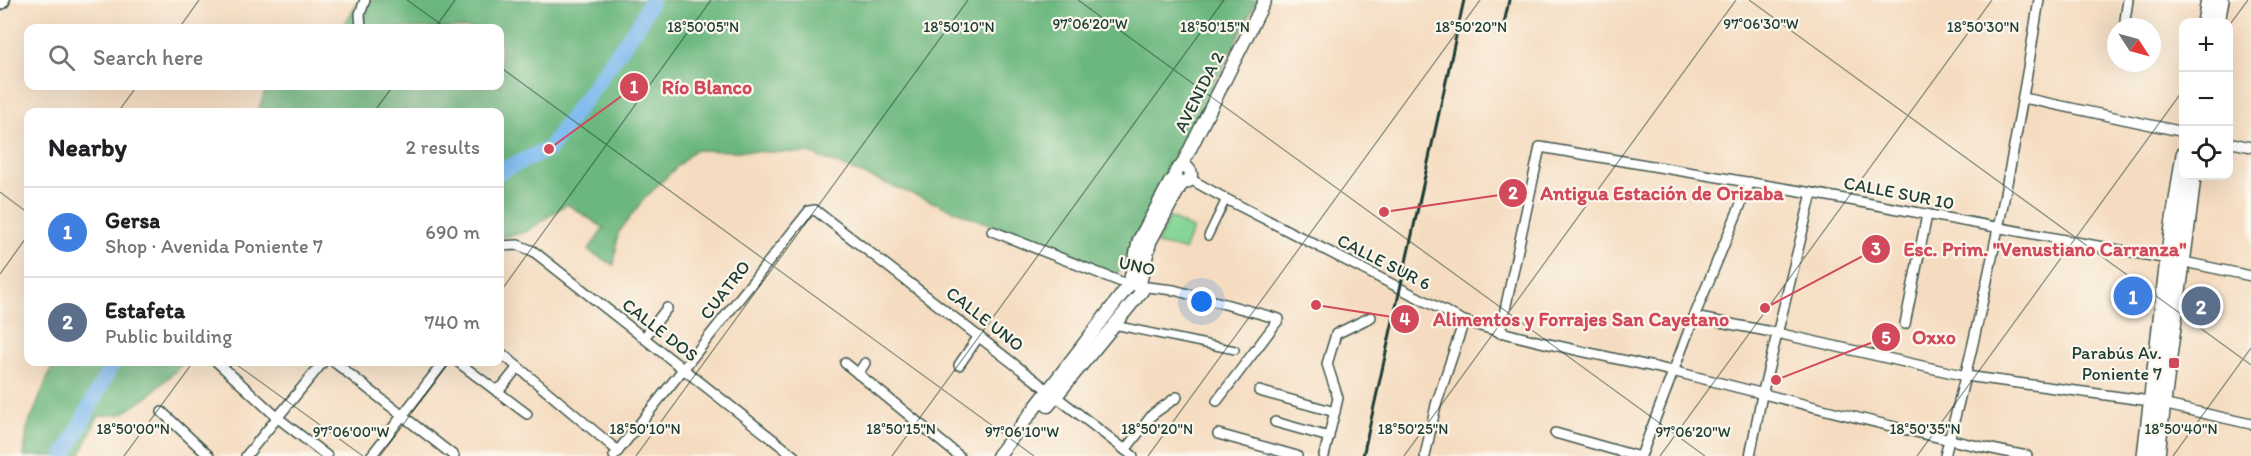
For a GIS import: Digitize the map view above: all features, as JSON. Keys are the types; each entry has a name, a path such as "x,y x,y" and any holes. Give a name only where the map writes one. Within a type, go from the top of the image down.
{"main road":[{"path":"2206,18 2209,0"},
{"path":"2218,18 2221,0"},
{"path":"2176,260 2182,180"},
{"path":"2145,456 2156,402 2176,260 2192,180"},
{"path":"2156,402 2157,456"}],"street":[{"path":"361,24 360,14 365,0"},
{"name":"AVENIDA 2","path":"1134,286 1139,240 1170,182 1182,177 1265,0"},
{"path":"1945,456 2000,229 2039,0"},
{"path":"2125,18 2128,0"},
{"path":"2024,98 2179,131"},
{"path":"2233,143 2251,147"},
{"name":"CALLE SUR 10","path":"1500,333 1540,147 1812,193 2251,276"},
{"name":"CALLE SUR 6","path":"1182,177 1464,321 1500,333 1673,372 1949,441 2027,456"},
{"path":"1641,456 1694,317 1750,182"},
{"path":"1750,456 1762,395 1812,193"},
{"path":"1208,236 1226,200"},
{"name":"CALLE UNO","path":"815,210 1129,453"},
{"name":"CUATRO","path":"616,453 809,211 815,210"},
{"path":"1905,324 1927,215"},
{"name":"UNO","path":"992,231 1134,286 1174,290 1279,319 1217,401"},
{"name":"CALLE DOS","path":"504,246 518,245 533,251 794,456"},
{"path":"998,456 1053,393 1114,325 1142,291 1134,286 1053,393 1007,456"},
{"path":"644,339 667,308"},
{"path":"1324,456 1338,398 1327,364 1336,334 1371,317"},
{"path":"1694,317 1777,333 1966,376 2156,402 2251,424"},
{"path":"1425,456 1436,405 1464,321"},
{"path":"1114,325 1235,350"},
{"path":"959,365 979,336"},
{"path":"504,355 616,453"},
{"path":"845,363 959,456"},
{"path":"858,374 865,363"},
{"path":"221,366 278,418 327,456"},
{"path":"246,456 320,366"},
{"path":"339,366 454,456"},
{"path":"371,456 441,366"},
{"path":"464,366 527,414"},
{"path":"497,389 502,387 518,367"},
{"path":"1258,391 1335,412"},
{"path":"1129,453 1153,414 1177,398"},
{"path":"162,412 209,456"},
{"path":"1275,422 1329,437"},
{"path":"1555,433 1636,456"},
{"path":"1218,434 1297,456"}],"green space":[{"path":"360,0 1257,0 1117,275 809,153 694,150 643,200 618,233 614,265 588,251 604,228 567,204 526,232 504,237 504,108 259,108 266,90 504,90 504,24 345,24"},
{"path":"1169,217 1193,229 1184,250 1157,244"},
{"path":"52,366 181,366 146,398 122,414 98,416 80,456 24,456 27,429"}],"waterway":[{"path":"504,169 549,149 640,22 651,0"},
{"path":"64,456 111,366"}],"railway":[{"path":"1363,456 1464,0"},
{"path":"1504,24 1509,0"}],"place":[{"name":"Río Blanco","path":"549,149"},
{"name":"Antigua Estación de Orizaba","path":"1384,212"},
{"name":"Gersa","path":"2133,296"},
{"name":"Alimentos y Forrajes San Cayetano","path":"1316,305"},
{"name":"Estafeta","path":"2201,306"},
{"name":"Esc. Prim. \"Venustiano Carranza\"","path":"1765,308"},
{"name":"Parabús Av. Poniente 7","path":"2174,363"},
{"name":"Oxxo","path":"1776,380"}]}
